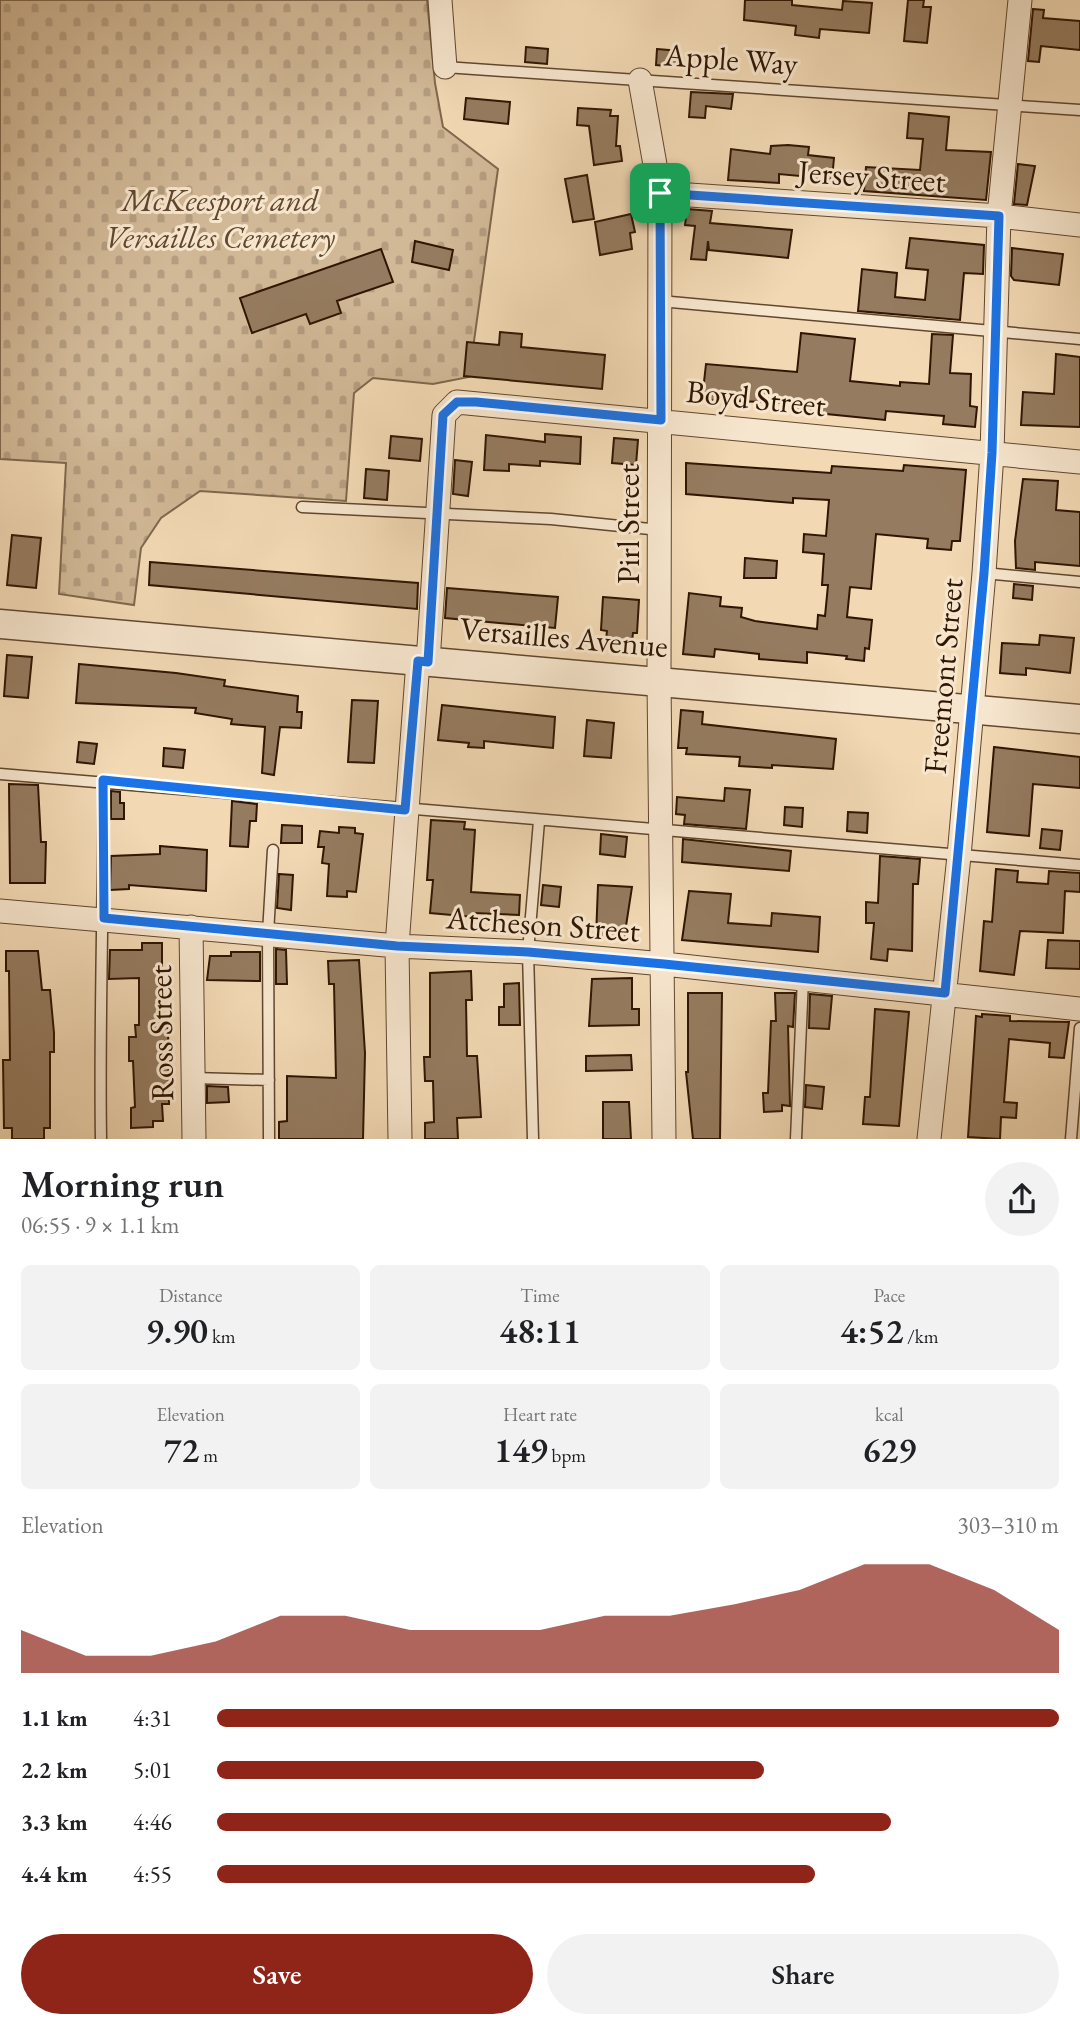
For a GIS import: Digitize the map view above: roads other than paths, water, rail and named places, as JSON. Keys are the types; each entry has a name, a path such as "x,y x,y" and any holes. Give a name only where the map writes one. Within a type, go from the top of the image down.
{"street":[{"path":"440,0 445,67"},
{"name":"Freemont Street","path":"929,1139 959,856 984,573 992,453 999,216 1012,104 1020,0"},
{"name":"Pirl Street","path":"640,80 660,193 659,680 664,1139"},
{"name":"Jersey Street","path":"660,193 999,216 1080,225"},
{"name":"Boyd Street","path":"400,1139 397,946 405,810 438,512 443,415 457,402 1080,461"},
{"name":"Versailles Avenue","path":"0,624 1080,719"},
{"name":"Atcheson Street","path":"0,911 104,918 397,946 528,952 664,964 1080,1009"},
{"name":"Ross Street","path":"191,927 194,1139"}],"lane":[{"name":"Apple Way","path":"445,67 1080,110"},
{"path":"660,301 1080,339"},
{"path":"302,507 438,512 660,530"},
{"path":"984,573 1080,582"},
{"path":"0,774 103,780 405,810 660,828 1080,865"},
{"path":"101,1139 99,1007 104,918 103,780"},
{"path":"533,1139 528,952 539,821"},
{"path":"269,1139 268,933 274,850"},
{"path":"796,1139 803,979"},
{"path":"1071,1139 1080,1028"},
{"path":"193,1078 269,1080"}],"park label":[{"name":"McKeesport and Versailles Cemetery","path":"220,218"}]}
